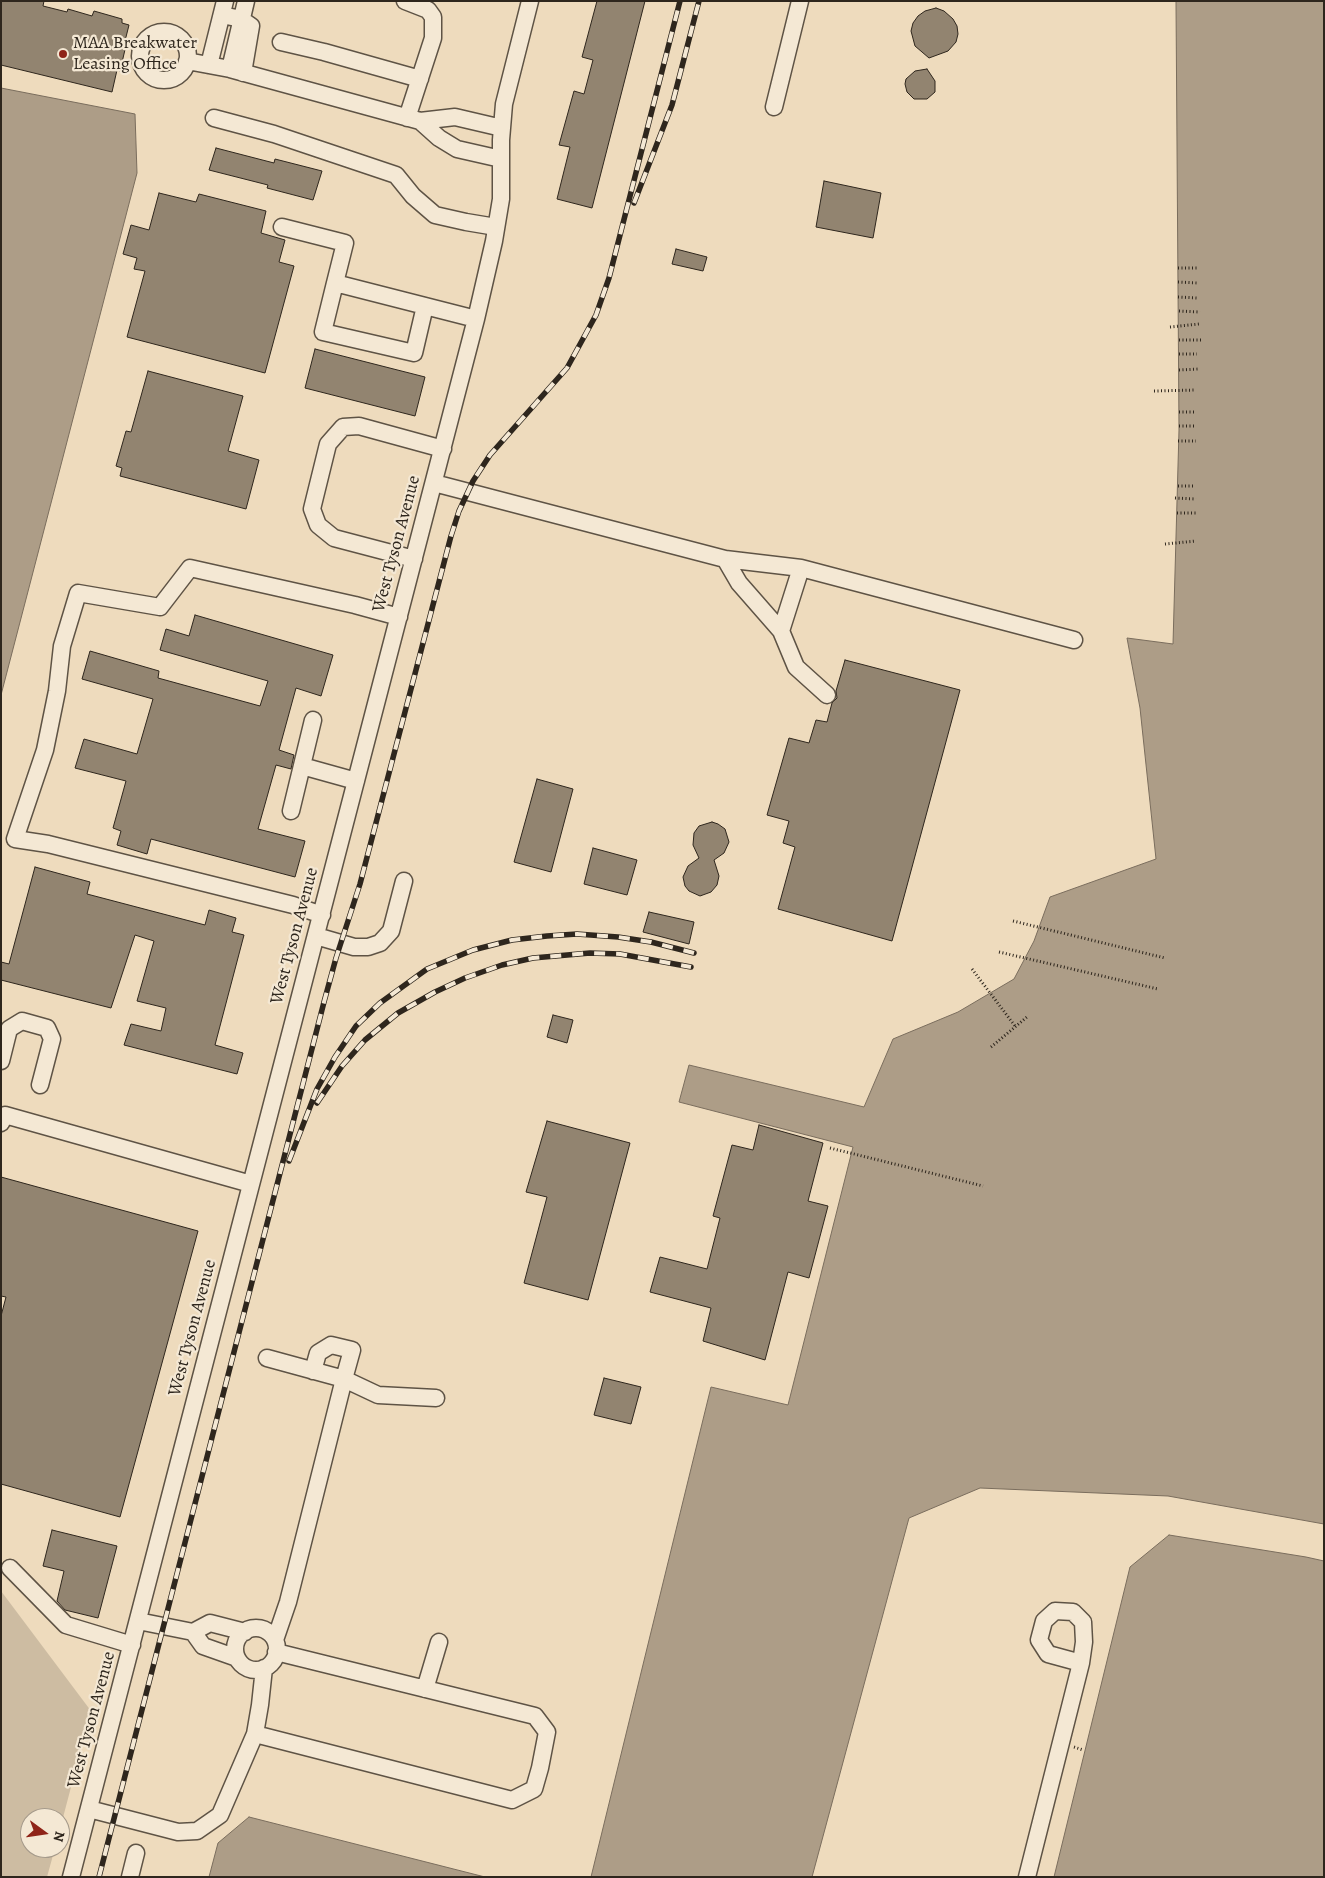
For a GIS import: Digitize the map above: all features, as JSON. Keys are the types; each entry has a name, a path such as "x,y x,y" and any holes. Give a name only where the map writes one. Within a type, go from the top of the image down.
{"street":[{"path":"241,19 246,1"},
{"path":"405,1 428,10 433,17 433,38 420,79 413,120"},
{"name":"West Tyson Avenue","path":"72,1877 476,319 501,199 504,104 530,1"},
{"path":"774,107 800,1"},
{"path":"209,65 224,8 251,26 236,71"},
{"path":"281,42 333,54 420,79"},
{"path":"187,61 236,71 413,120 457,149 501,159"},
{"path":"413,120 455,116 502,128"},
{"path":"214,118 274,134 396,176 413,196 435,215 496,226"},
{"path":"282,227 345,243 323,332 414,353 425,306"},
{"path":"335,283 476,319"},
{"path":"414,559 334,538 318,526 312,509 328,444 343,426 359,426 443,448"},
{"path":"434,483 725,559 801,568 1074,640"},
{"path":"725,559 739,583 782,631 796,667 827,695"},
{"path":"322,914 293,905 57,847 15,840 45,750 57,691 62,646 78,593 160,608 190,568 355,605 399,617"},
{"path":"782,631 801,568"},
{"path":"291,811 313,720"},
{"path":"302,766 356,781"},
{"path":"316,936 354,947 368,947 380,943 391,931 404,881"},
{"path":"1,1061 9,1029 22,1021 47,1028 52,1038 40,1086"},
{"path":"3,1113 251,1184"},
{"path":"193,1632 203,1646 237,1658 246,1667 253,1670 264,1668 272,1663 352,1350 331,1345 318,1353 313,1371"},
{"path":"266,1358 344,1379 378,1395 436,1398"},
{"path":"10,1568 66,1625 132,1645"},
{"path":"138,1621 193,1632 210,1623 246,1632"},
{"path":"237,1658 236,1645 239,1639 246,1632 255,1628 261,1629 267,1631 276,1646 425,1689 535,1716 547,1732 534,1789 512,1800 255,1734"},
{"path":"425,1689 439,1642"},
{"path":"1027,1877 1081,1663"},
{"path":"89,1809 178,1832 197,1831 220,1816 255,1734 264,1668"},
{"path":"130,1877 136,1854"}],"path":[{"path":"1178,268 1197,268"},
{"path":"1178,282 1198,283"},
{"path":"1178,297 1197,298"},
{"path":"1178,311 1200,312"},
{"path":"1170,327 1199,324"},
{"path":"1179,340 1201,340"},
{"path":"1179,354 1197,354"},
{"path":"1179,370 1199,369"},
{"path":"1154,391 1196,390"},
{"path":"1179,412 1196,412"},
{"path":"1179,426 1196,426"},
{"path":"1178,441 1196,441"},
{"path":"1178,486 1194,486"},
{"path":"1175,498 1196,499"},
{"path":"1177,513 1196,513"},
{"path":"1165,544 1196,540"},
{"path":"1013,921 1165,958"},
{"path":"999,952 1158,989"},
{"path":"972,969 1015,1026"},
{"path":"991,1047 1027,1017"},
{"path":"830,1148 983,1186"}],"shaded area":[{"path":"1176,1 1324,1 1324,1524 1168,1496 980,1488 909,1518 812,1877 591,1877 711,1387 788,1405 853,1147 679,1102 689,1065 864,1107 893,1039 958,1012 1014,979 1034,941 1050,897 1156,859 1140,708 1127,638 1173,644 1179,430"},
{"path":"1,88 135,114 137,173 1,695"},
{"path":"1169,1535 1324,1561 1324,1877 1054,1877 1130,1567"},
{"path":"1,1591 91,1711 66,1808 20,1808 20,1858 52,1858 47,1877 1,1877"},
{"path":"249,1817 485,1877 209,1877 218,1843"}],"building":[{"name":"MAA Breakwater Leasing Office","path":"1,1 44,1 43,6 67,12 68,9 92,16 94,11 122,19 122,23 129,25 125,41 127,41 120,71 117,70 112,92 1,65"},
{"path":"597,1 645,1 592,208 557,199 570,147 559,145 574,91 584,94 593,60 582,57"},
{"path":"936,8 944,11 953,19 957,26 958,34 956,42 948,51 929,58 915,46 911,31 913,23 918,16 925,11"},
{"path":"927,69 935,81 935,92 927,99 914,99 907,92 906,79 915,71"},
{"path":"216,148 274,163 275,159 322,171 313,200 267,188 268,185 209,170"},
{"path":"824,181 881,193 873,238 816,227"},
{"path":"159,193 196,202 199,194 266,211 261,233 285,240 279,262 294,266 265,373 127,337 145,271 134,269 137,258 123,254 131,225 149,230"},
{"path":"676,249 707,257 703,271 672,264"},
{"path":"315,349 425,377 415,416 305,388"},
{"path":"148,371 243,396 228,451 259,460 246,509 120,476 122,468 116,466 126,431 131,432"},
{"path":"195,615 333,655 321,696 296,688 279,750 294,755 291,769 276,765 258,829 305,841 295,877 151,839 147,854 117,845 121,831 113,828 126,781 75,768 84,739 137,754 153,699 82,679 90,651 159,671 158,678 260,706 268,681 160,650 166,629 189,636"},
{"path":"845,660 960,690 892,941 778,909 795,847 783,843 789,821 767,815 789,738 809,743 816,720 827,722 832,703 837,698 836,691"},
{"path":"537,779 573,789 551,872 514,862"},
{"path":"712,822 725,829 729,842 724,853 714,860 719,876 717,885 711,892 700,896 689,891 685,886 683,877 688,866 699,858 693,845 694,833 699,826"},
{"path":"593,848 637,860 627,895 584,884"},
{"path":"35,867 90,882 87,894 205,925 209,910 236,918 232,932 244,935 215,1045 243,1053 237,1074 124,1045 131,1024 161,1031 166,1008 137,1001 154,941 135,935 111,1008 1,980 1,962 9,964"},
{"path":"649,912 694,922 689,944 643,932"},
{"path":"553,1015 573,1020 567,1043 547,1037"},
{"path":"547,1121 630,1143 588,1300 524,1283 547,1197 526,1192"},
{"path":"759,1125 823,1143 808,1201 828,1206 809,1278 788,1272 765,1360 703,1341 711,1308 650,1292 660,1257 707,1269 720,1218 713,1216 732,1145 753,1150"},
{"path":"1,1177 198,1231 120,1517 1,1484 1,1316 6,1297 1,1296"},
{"path":"604,1378 641,1387 631,1424 594,1415"},
{"path":"52,1530 117,1546 98,1618 65,1610 57,1601 64,1571 43,1566"}],"railway":[{"path":"99,1877 324,1002 360,884 451,536 459,511 473,481 490,455 567,368 596,315 609,278 680,1"},
{"path":"634,203 672,105 699,1"},
{"path":"289,1161 317,1089 335,1057 356,1026 380,1003 427,969 473,950 512,940 577,934 651,942 694,953"},
{"path":"317,1103 342,1066 365,1040 398,1013 465,978 502,965 533,958 590,953 620,954 691,967"}],"place":[{"name":"MAA Breakwater Leasing Office","path":"63,54"}]}
